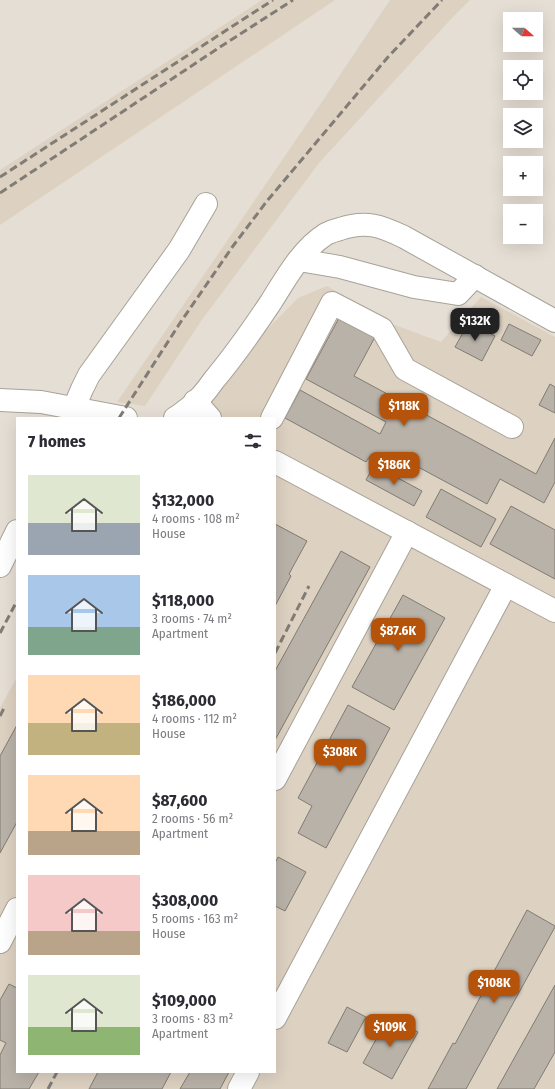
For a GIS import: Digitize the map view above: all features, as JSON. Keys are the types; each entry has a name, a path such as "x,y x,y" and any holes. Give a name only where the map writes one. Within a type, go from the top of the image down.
{"street":[{"path":"74,408 89,375 179,250 206,204"},
{"path":"176,417 196,402 228,364 287,277 311,246 327,234 347,227 366,224 385,228 404,236 555,321"},
{"path":"299,260 340,267 414,286 458,294 475,276"},
{"path":"273,417 332,303 382,329 405,369 512,427"},
{"path":"0,400 11,400 51,411 74,408 121,417"},
{"path":"196,402 209,417"},
{"path":"276,463 555,611"},
{"path":"276,777 406,532"},
{"path":"0,566 16,533"},
{"path":"276,1016 506,585"},
{"path":"0,942 16,911"},
{"path":"239,1089 247,1073"}],"shaded area":[{"path":"262,0 335,0 0,225 0,170"},
{"path":"390,0 470,0 319,163 201,321 145,406 117,402 328,93"},
{"path":"327,286 392,324 441,342 481,297 555,337 555,1089 0,1089 0,708 16,679 16,1073 276,1073 276,417 186,417 202,395 298,298"}],"building":[{"path":"339,318 375,337 354,376 536,474 555,438 555,482 544,503 500,479 487,504 392,453 386,465 370,456 366,462 285,418 300,390 380,434 386,422 306,379"},
{"path":"469,322 495,336 482,361 455,347"},
{"path":"509,324 541,340 532,356 501,340"},
{"path":"550,384 555,387 555,413 539,405"},
{"path":"374,465 422,491 414,506 366,480"},
{"path":"441,489 496,519 481,547 426,517"},
{"path":"511,506 555,530 555,579 490,544"},
{"path":"276,525 307,541 289,574 291,576 276,604"},
{"path":"341,551 370,567 276,738 276,669"},
{"path":"403,595 445,618 394,710 352,687"},
{"path":"348,705 390,728 326,848 298,833 312,806 298,798"},
{"path":"16,727 16,824 0,853 0,756"},
{"path":"278,857 306,872 285,911 276,906 276,861"},
{"path":"527,910 555,927 466,1089 428,1089 453,1043 455,1044"},
{"path":"9,984 16,988 16,1073 38,1073 29,1089 0,1089 0,1055 6,1043 0,1040 0,1000"},
{"path":"555,985 555,1052 534,1089 497,1089"},
{"path":"347,1007 366,1017 347,1052 328,1043"},
{"path":"389,1016 418,1032 392,1079 363,1063"},
{"path":"97,1073 170,1073 162,1089 89,1089"},
{"path":"189,1073 228,1073 220,1089 180,1089"}],"railway":[{"path":"0,177 273,0"},
{"path":"0,193 293,0"},
{"path":"120,417 180,323 233,246 267,201 388,57 442,0"},
{"path":"276,651 309,586"},
{"path":"0,633 16,603"},
{"path":"0,716 4,708"},
{"path":"48,1089 56,1073"}]}
